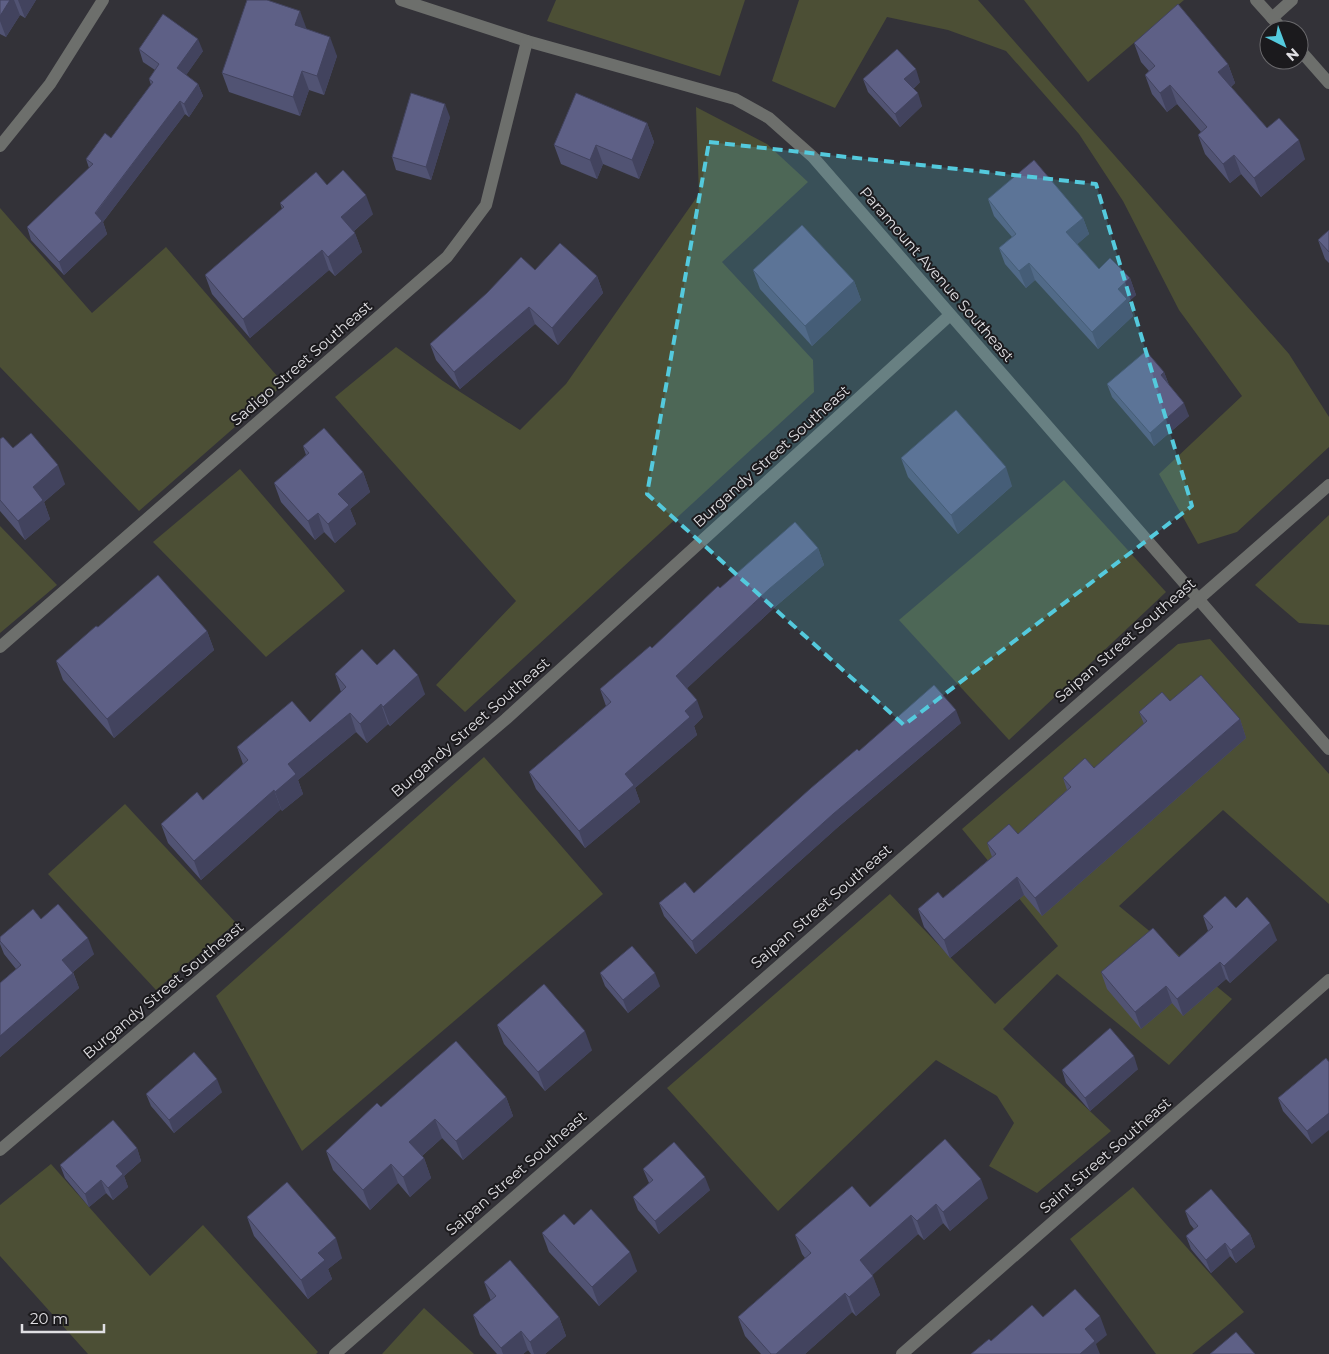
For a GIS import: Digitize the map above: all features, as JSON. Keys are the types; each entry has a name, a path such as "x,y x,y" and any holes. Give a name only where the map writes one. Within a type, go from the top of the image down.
{"street":[{"path":"0,146 50,84 103,0"},
{"name":"Paramount Avenue Southeast","path":"401,0 527,41 735,99 769,118 813,157 1329,749"},
{"path":"1256,0 1272,18 1292,0"},
{"name":"Sadigo Street Southeast","path":"0,647 448,257 486,205 527,41"},
{"path":"1309,60 1329,83"},
{"name":"Burgandy Street Southeast","path":"0,1150 506,719 950,315"},
{"name":"Saipan Street Southeast","path":"335,1354 1197,598 1329,485"},
{"name":"Saint Street Southeast","path":"902,1354 1329,980"}],"highlighted area":[{"path":"709,142 1096,184 1192,506 904,725 647,494"}],"green space":[{"path":"556,0 745,0 720,76 547,21"},
{"path":"799,0 978,0 1289,354 1329,417 1329,447 1237,532 1198,544 1159,474 1242,396 1179,310 1123,201 1079,134 1006,51 948,30 887,17 835,108 772,81"},
{"path":"1024,0 1184,0 1088,82"},
{"path":"696,107 767,144 808,182 722,262 813,360 814,392 465,712 436,685 516,601 335,397 396,347 443,381 520,430 566,384 699,194"},
{"path":"0,208 92,313 166,247 284,384 139,511 0,367"},
{"path":"240,469 345,591 266,657 153,542"},
{"path":"1064,480 1166,592 1009,740 899,620"},
{"path":"1329,515 1329,625 1299,623 1255,585"},
{"path":"0,526 57,585 0,633"},
{"path":"1210,639 1329,774 1329,904 1223,810 1119,906 1232,999 1169,1065 1057,974 1003,1029 1111,1131 1037,1193 989,1166 1014,1123 997,1096 936,1060 778,1211 667,1088 890,894 995,1004 1058,946 962,829 1178,644"},
{"path":"484,757 603,894 302,1151 216,996"},
{"path":"125,804 236,923 156,990 48,874"},
{"path":"51,1164 150,1276 203,1225 318,1352 316,1354 88,1354 0,1256 0,1205"},
{"path":"1133,1187 1244,1312 1192,1354 1156,1354 1070,1239"},
{"path":"424,1308 474,1354 382,1354"}],"building":[{"path":"0,0 10,0 0,16"},
{"path":"247,0 267,0 300,11 295,25 330,37 317,76 302,71 293,97 222,73"},
{"path":"1178,4 1228,64 1218,72 1267,128 1279,118 1299,140 1254,178 1234,155 1223,164 1198,135 1207,127 1170,85 1160,93 1145,75 1155,66 1134,43"},
{"path":"163,14 198,39 177,68 198,84 184,104 180,101 95,213 102,221 59,262 27,227 93,164 86,159 105,133 111,138 153,82 149,79 159,64 139,49"},
{"path":"897,49 916,69 904,79 918,93 895,114 863,79"},
{"path":"411,93 445,104 426,167 392,157"},
{"path":"576,93 647,123 632,160 596,145 590,160 554,145"},
{"path":"1034,160 1083,218 1066,232 1099,269 1110,258 1130,278 1118,289 1127,299 1092,332 1029,263 1019,271 999,248 1016,234 988,199"},
{"path":"343,170 366,195 341,217 355,233 328,257 322,250 243,319 205,275 284,207 280,203 316,172 327,185"},
{"path":"802,225 854,281 805,326 753,270"},
{"path":"1329,230 1329,252 1318,240"},
{"path":"560,243 597,276 552,328 529,307 454,372 430,344 487,293 521,257 535,270"},
{"path":"1146,351 1164,372 1161,375 1184,403 1150,433 1107,384"},
{"path":"956,410 1006,467 951,515 901,458"},
{"path":"324,428 363,472 338,494 349,505 328,524 318,513 308,521 274,483 309,453 303,446"},
{"path":"31,433 58,465 33,487 43,500 18,521 0,500 0,439 3,437 13,448"},
{"path":"795,522 818,548 769,589 676,676 697,700 685,711 690,717 625,774 634,785 579,831 529,772 611,702 600,689 650,646 652,648 718,586 720,588"},
{"path":"158,575 207,631 107,719 56,661"},
{"path":"362,649 377,665 394,649 418,675 383,707 381,704 360,724 350,713 288,764 296,774 275,792 274,790 194,861 161,824 197,792 203,800 248,760 237,747 292,701 310,722 346,687 335,674"},
{"path":"1201,675 1240,719 1035,898 1017,877 944,940 918,909 938,892 943,898 996,854 987,843 1009,824 1018,834 1071,787 1063,778 1085,758 1094,768 1147,721 1139,712 1162,692 1170,701"},
{"path":"934,685 956,710 833,814 692,941 659,903 685,882 694,893 811,788 857,749 859,751"},
{"path":"1225,896 1236,908 1247,897 1270,923 1224,966 1220,962 1177,999 1166,986 1135,1012 1101,972 1153,928 1179,957 1213,927 1203,916"},
{"path":"58,904 88,938 62,960 73,973 0,1036 0,983 21,965 0,941 0,937 33,909 41,919"},
{"path":"632,946 655,973 623,1000 600,973"},
{"path":"544,984 585,1031 538,1072 497,1025"},
{"path":"1110,1028 1134,1056 1085,1098 1062,1070"},
{"path":"456,1041 506,1097 456,1141 435,1119 409,1142 424,1158 403,1177 391,1164 363,1190 326,1151 377,1103 381,1107"},
{"path":"194,1052 217,1079 169,1120 146,1094"},
{"path":"1326,1058 1329,1062 1329,1113 1307,1131 1278,1098"},
{"path":"113,1120 137,1148 116,1166 123,1174 108,1188 101,1180 85,1194 60,1165"},
{"path":"945,1139 981,1179 943,1212 936,1204 917,1221 911,1215 860,1260 873,1276 849,1297 845,1293 776,1354 771,1354 738,1317 811,1253 795,1235 852,1186 870,1207"},
{"path":"674,1142 705,1177 655,1221 633,1197 653,1180 643,1169"},
{"path":"287,1182 336,1238 318,1253 325,1260 301,1280 247,1217"},
{"path":"1211,1189 1250,1234 1231,1250 1225,1243 1206,1260 1186,1236 1198,1226 1185,1211"},
{"path":"591,1209 630,1252 592,1287 542,1233 564,1214 574,1225"},
{"path":"510,1260 559,1317 530,1342 521,1331 501,1348 473,1315 496,1296 484,1282"},
{"path":"1075,1289 1100,1316 1085,1329 1095,1341 1080,1354 971,1354 989,1339 991,1341 1032,1305 1043,1317"},
{"path":"1236,1332 1255,1354 1210,1354"}]}
